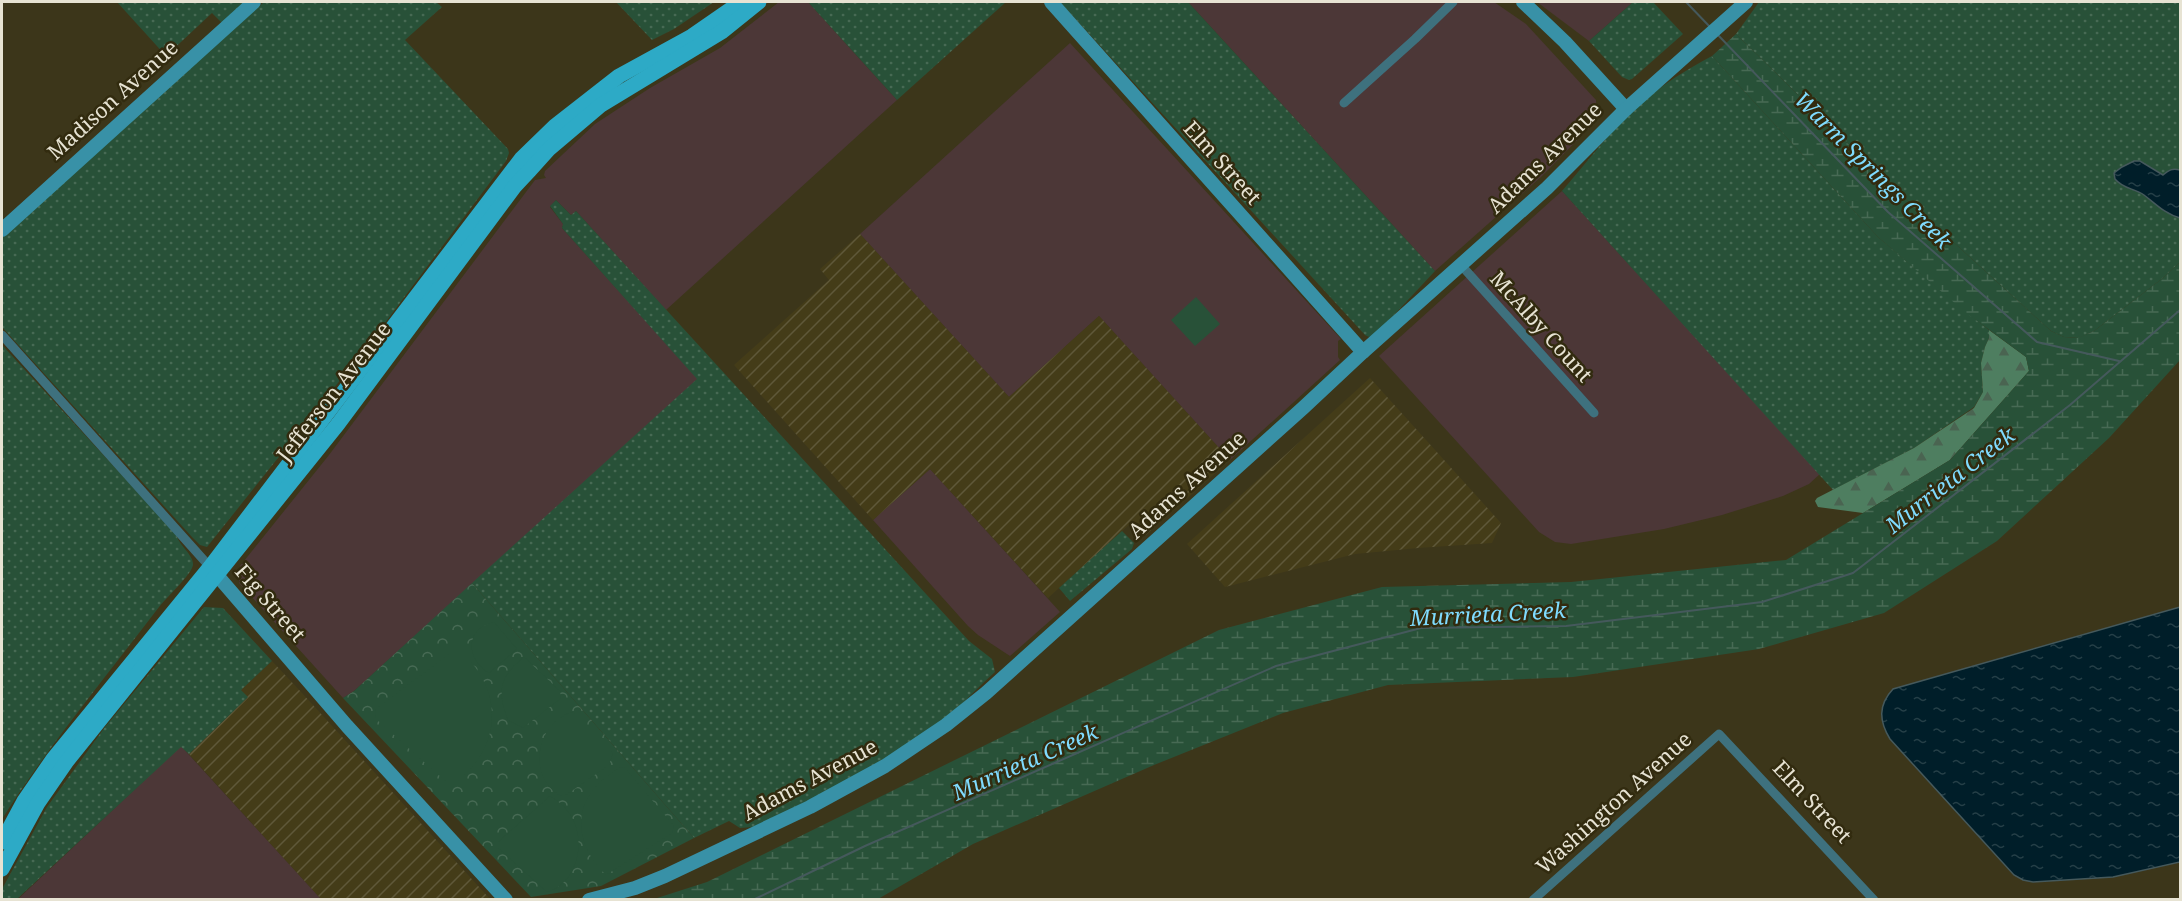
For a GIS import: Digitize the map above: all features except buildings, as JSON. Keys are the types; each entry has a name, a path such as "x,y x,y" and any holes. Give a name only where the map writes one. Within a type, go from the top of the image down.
{"main road":[{"name":"Jefferson Avenue","path":"2,869 38,803 67,761 521,159 555,126 619,76 692,36 741,2"},
{"path":"723,31 722,26 725,22 749,2"},
{"name":"Jefferson Avenue","path":"2,842 24,801 53,759 373,378 515,186 549,149 601,105 723,31 759,2"},
{"path":"373,378 371,373 373,366 389,345 403,314"}],"street":[{"name":"Madison Avenue","path":"2,230 254,2"},
{"name":"Elm Street","path":"1051,2 1363,352"},
{"path":"1344,103 1453,2"},
{"path":"1523,2 1565,42 1626,109"},
{"name":"Adams Avenue","path":"589,900 635,888 770,827 885,766 946,725 1014,668 1547,188 1626,109 1746,2"},
{"name":"McAlby Count","path":"1461,265 1594,413"},
{"name":"Fig Street","path":"2,335 213,570 347,726 506,900"},
{"name":"Elm Street","path":"1719,734 1874,900"},
{"name":"Washington Avenue","path":"1533,900 1719,734"}],"shaded area":[{"path":"779,2 808,2 897,100 666,310 576,211 571,215 556,200 550,207 563,224 562,228 698,379 354,691 343,698 239,583 240,566 329,455 535,180 546,178 545,171 595,124 650,88 720,48"},
{"path":"1188,2 1494,2 1526,24 1596,100 1597,120 1542,176 1435,271"},
{"path":"1537,2 1633,2 1589,41"},
{"path":"1070,43 1341,339 1338,341 1340,360 1230,460 1099,316 1009,397 860,234"},
{"path":"1562,191 1820,474 1809,484 1783,496 1722,515 1664,529 1571,544 1555,542 1539,532 1379,356"},
{"path":"860,234 1009,397 1099,316 1230,460 1146,535 1132,522 1048,598 930,469 873,520 734,365 829,280 820,269"},
{"path":"1370,378 1501,523 1492,543 1355,554 1225,587 1187,544"},
{"path":"930,469 1060,612 1010,656 968,626 873,520"},
{"path":"272,661 490,899 321,899 189,754 247,698 241,690"},
{"path":"181,746 321,899 17,900"}],"green space":[{"path":"117,2 248,2 223,24 212,13 166,56"},
{"path":"264,2 436,2 442,7 405,40 508,149 509,153 506,161 373,339 207,547 200,545 192,537 2,327 2,238"},
{"path":"616,2 714,2 674,29 652,40"},
{"path":"808,2 1006,2 897,100"},
{"path":"1060,2 1188,2 1435,271 1378,332 1369,337 1365,335"},
{"path":"1633,2 1653,2 1683,34 1629,80 1622,77 1589,41"},
{"path":"1759,2 2180,2 2180,262 2163,278 2094,331 2079,338 2064,337 2051,331 1884,179 1736,34"},
{"path":"1736,34 1884,179 2051,331 2064,337 2078,338 2094,331 2163,278 2180,262 2180,360 2109,438 1997,541 1884,613 1759,649 1573,677 1388,685 1283,713 1154,765 973,844 878,899 654,899 707,882 1219,630 1382,587 1571,582 1786,560 1950,460 2029,371 2026,357 1965,312 1878,237 1712,56"},
{"path":"1712,56 1878,237 1989,330 1989,338 1981,363 1983,392 1974,407 1914,448 1833,490 1562,191 1608,136 1639,105 1674,78"},
{"path":"556,200 571,215 576,211 969,641 992,659 995,672 952,713 923,736 852,778 753,827 740,828 729,821 694,838 472,583 697,379 562,228 563,224 550,206"},
{"path":"1196,297 1220,324 1195,346 1171,320"},
{"path":"1989,330 2026,357 2029,371 1950,460 1863,513 1818,507 1815,501 1817,498 1914,448 1974,408 1983,392 1981,363 1989,338"},
{"path":"2,345 176,534 193,561 193,565 58,738 2,819"},
{"path":"1122,531 1134,543 1132,549 1070,601 1059,588"},
{"path":"472,583 694,838 601,886 531,897 343,698 354,691"},
{"path":"204,607 223,608 272,661 241,690 248,697 189,754 181,747 17,899 2,899 2,889 47,807 105,727"},
{"path":"494,622 517,649 489,673 473,655 472,643 479,629"},
{"path":"457,648 473,664 484,682 490,700 492,719 489,737 481,755 451,786 375,718 376,709"},
{"path":"524,657 560,691 561,698 523,728 508,720 502,693 509,671"},
{"path":"573,712 613,753 609,765 563,797 551,789 544,778 540,765 540,752 543,739 550,727 560,718"},
{"path":"624,767 674,826 672,833 606,875 591,856 586,845 582,834 582,812 586,801 596,787 619,768"},
{"path":"550,796 562,804 571,816 576,826 578,849 572,871 566,880 547,892 498,848 498,842"}],"water":[{"path":"2134,161 2140,161 2163,175 2171,170 2180,170 2180,218 2115,179 2114,173"},
{"path":"2180,607 2180,862 2113,877 2033,882 2023,880 2014,875 1886,732 1882,713 1885,701 1893,689"}],"waterway":[{"name":"Warm Springs Creek","path":"1686,2 1711,28"},
{"name":"Warm Springs Creek","path":"1717,34 1888,212 2037,342 2119,361"},
{"name":"Murrieta Creek","path":"753,900 865,846 1276,666 1421,628 1566,626 1762,602 1853,573 2070,405 2180,310"}]}
